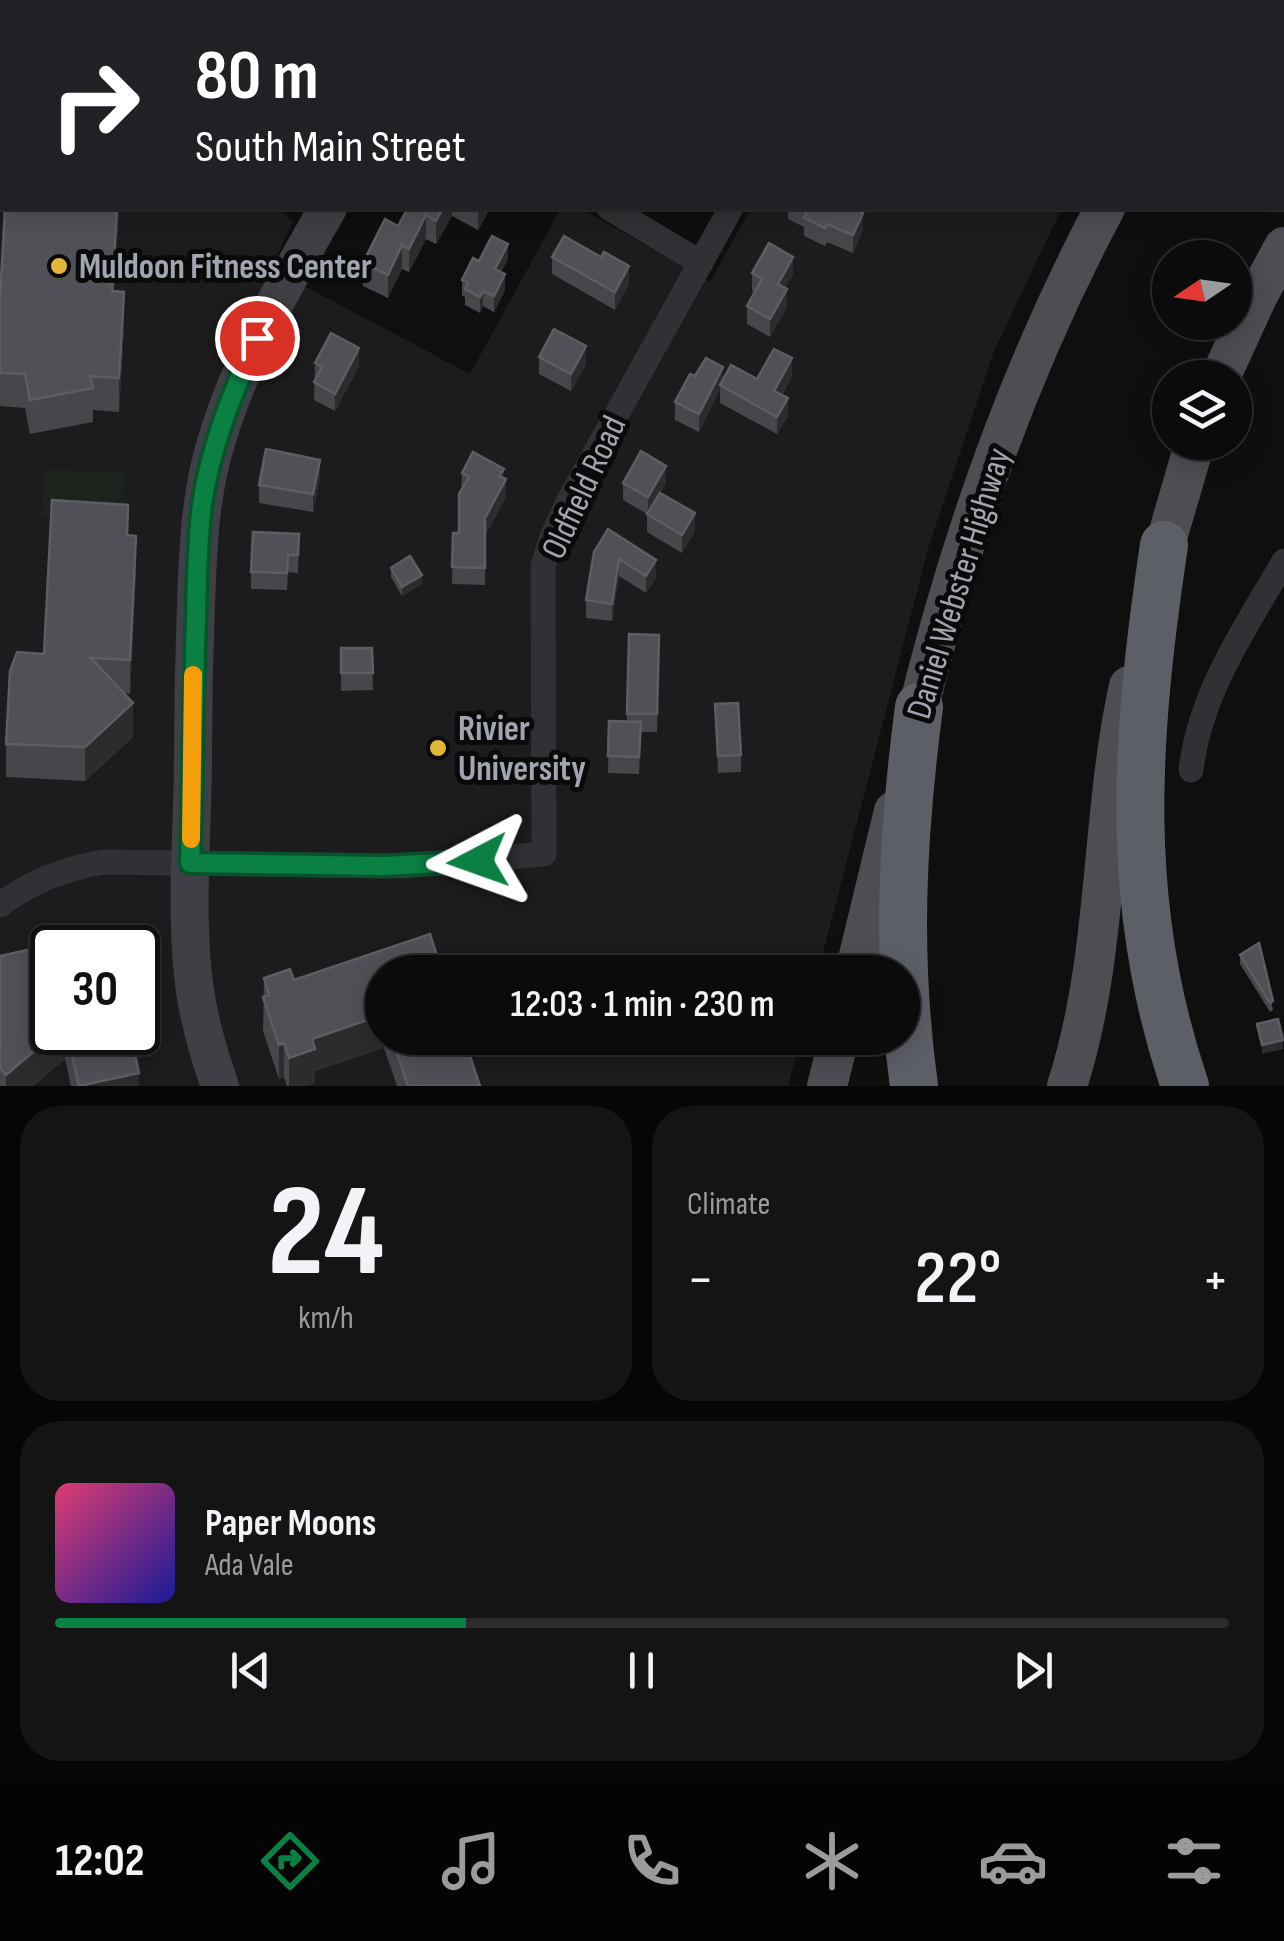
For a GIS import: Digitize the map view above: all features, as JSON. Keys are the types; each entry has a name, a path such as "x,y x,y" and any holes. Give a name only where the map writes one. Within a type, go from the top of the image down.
{"highway":[{"path":"1164,545 1144,712 1140,855 1153,968 1185,1086"},
{"path":"914,1086 901,912 905,824 918,707"}],"main road":[{"name":"Daniel Webster Highway","path":"859,955 918,707 966,542 1004,434 1058,302 1104,210"},
{"path":"1228,360 1284,247"},
{"path":"1067,1086 1092,972 1119,735 1164,545 1190,460"},
{"path":"828,1086 835,1055"}],"street":[{"path":"612,210 701,263"},
{"name":"Oldfield Road","path":"190,863 404,866 544,854 542,614 544,565 552,537 731,210"},
{"path":"220,1086 194,988 190,863 198,538 207,478 234,388 318,213"},
{"path":"1191,770 1201,719 1213,688 1284,561"},
{"path":"0,905 44,878 82,866 123,861 190,863"}],"shaded area":[{"name":"Rivier University","path":"0,210 282,210 293,222 271,268 470,374 560,210 584,210 710,282 750,210 1061,210 994,351 928,549 822,955 365,955 365,1055 796,1055 788,1086 0,1086"},
{"path":"43,469 124,472 122,521 41,518"}],"building":[{"name":"Muldoon Fitness Center","path":"5,210 117,210 112,291 124,292 119,378 90,376 93,388 30,400 25,374 0,373"},
{"path":"407,210 442,210 436,221 426,215 409,249 402,245 388,275 363,263 385,219 398,226"},
{"path":"808,210 863,213 853,235 804,218"},
{"path":"492,236 508,244 495,269 505,274 494,296 483,291 480,297 465,289 468,283 462,280 473,258 479,261"},
{"path":"564,236 601,257 604,252 629,266 615,292 552,257"},
{"path":"769,243 793,257 778,284 787,289 770,319 747,306 762,279 752,273"},
{"path":"554,329 586,346 571,374 539,357"},
{"path":"331,333 359,348 335,394 314,382 322,367 315,363"},
{"path":"774,349 792,358 774,391 788,398 777,417 720,385 731,365 757,379"},
{"path":"706,358 723,367 699,414 675,402 690,374 695,376"},
{"path":"266,449 320,460 313,494 259,485"},
{"path":"641,451 666,466 648,497 623,483"},
{"path":"473,452 504,469 499,476 506,479 485,518 485,568 452,567 453,533 459,533 459,494 469,477 462,473"},
{"path":"660,493 695,513 682,535 647,514"},
{"path":"52,500 128,505 127,535 136,536 130,660 91,658 133,703 85,747 6,744 10,671 17,652 44,654"},
{"path":"608,529 656,560 646,576 619,559 612,604 586,600 594,552"},
{"path":"253,532 299,534 298,555 288,555 287,573 251,572"},
{"path":"410,556 422,575 402,587 391,568"},
{"path":"629,634 659,635 657,714 627,714"},
{"path":"341,648 372,648 373,673 341,673"},
{"path":"738,703 741,755 718,756 715,704"},
{"path":"609,721 641,722 639,757 608,756"},
{"path":"430,934 437,955 368,955"},
{"path":"1259,943 1273,1001 1270,1003 1240,955"},
{"path":"30,949 30,1055 6,1075 0,1068 0,956"},
{"path":"365,956 365,1021 312,1039 315,1049 289,1058 284,1043 279,1045 263,997 269,995 264,978 290,969 294,980"},
{"path":"1278,1019 1283,1040 1262,1045 1257,1024"},
{"path":"72,1055 135,1055 139,1073 79,1086"},
{"path":"398,1055 470,1055 480,1086 408,1086"}],"slow traffic":[{"path":"191,839 193,675"}],"place":[{"name":"Muldoon Fitness Center","path":"59,266"},
{"name":"Rivier University","path":"438,748"}],"route":[{"path":"257,338 234,388 216,442 202,504 190,863 384,866 478,861"}]}
